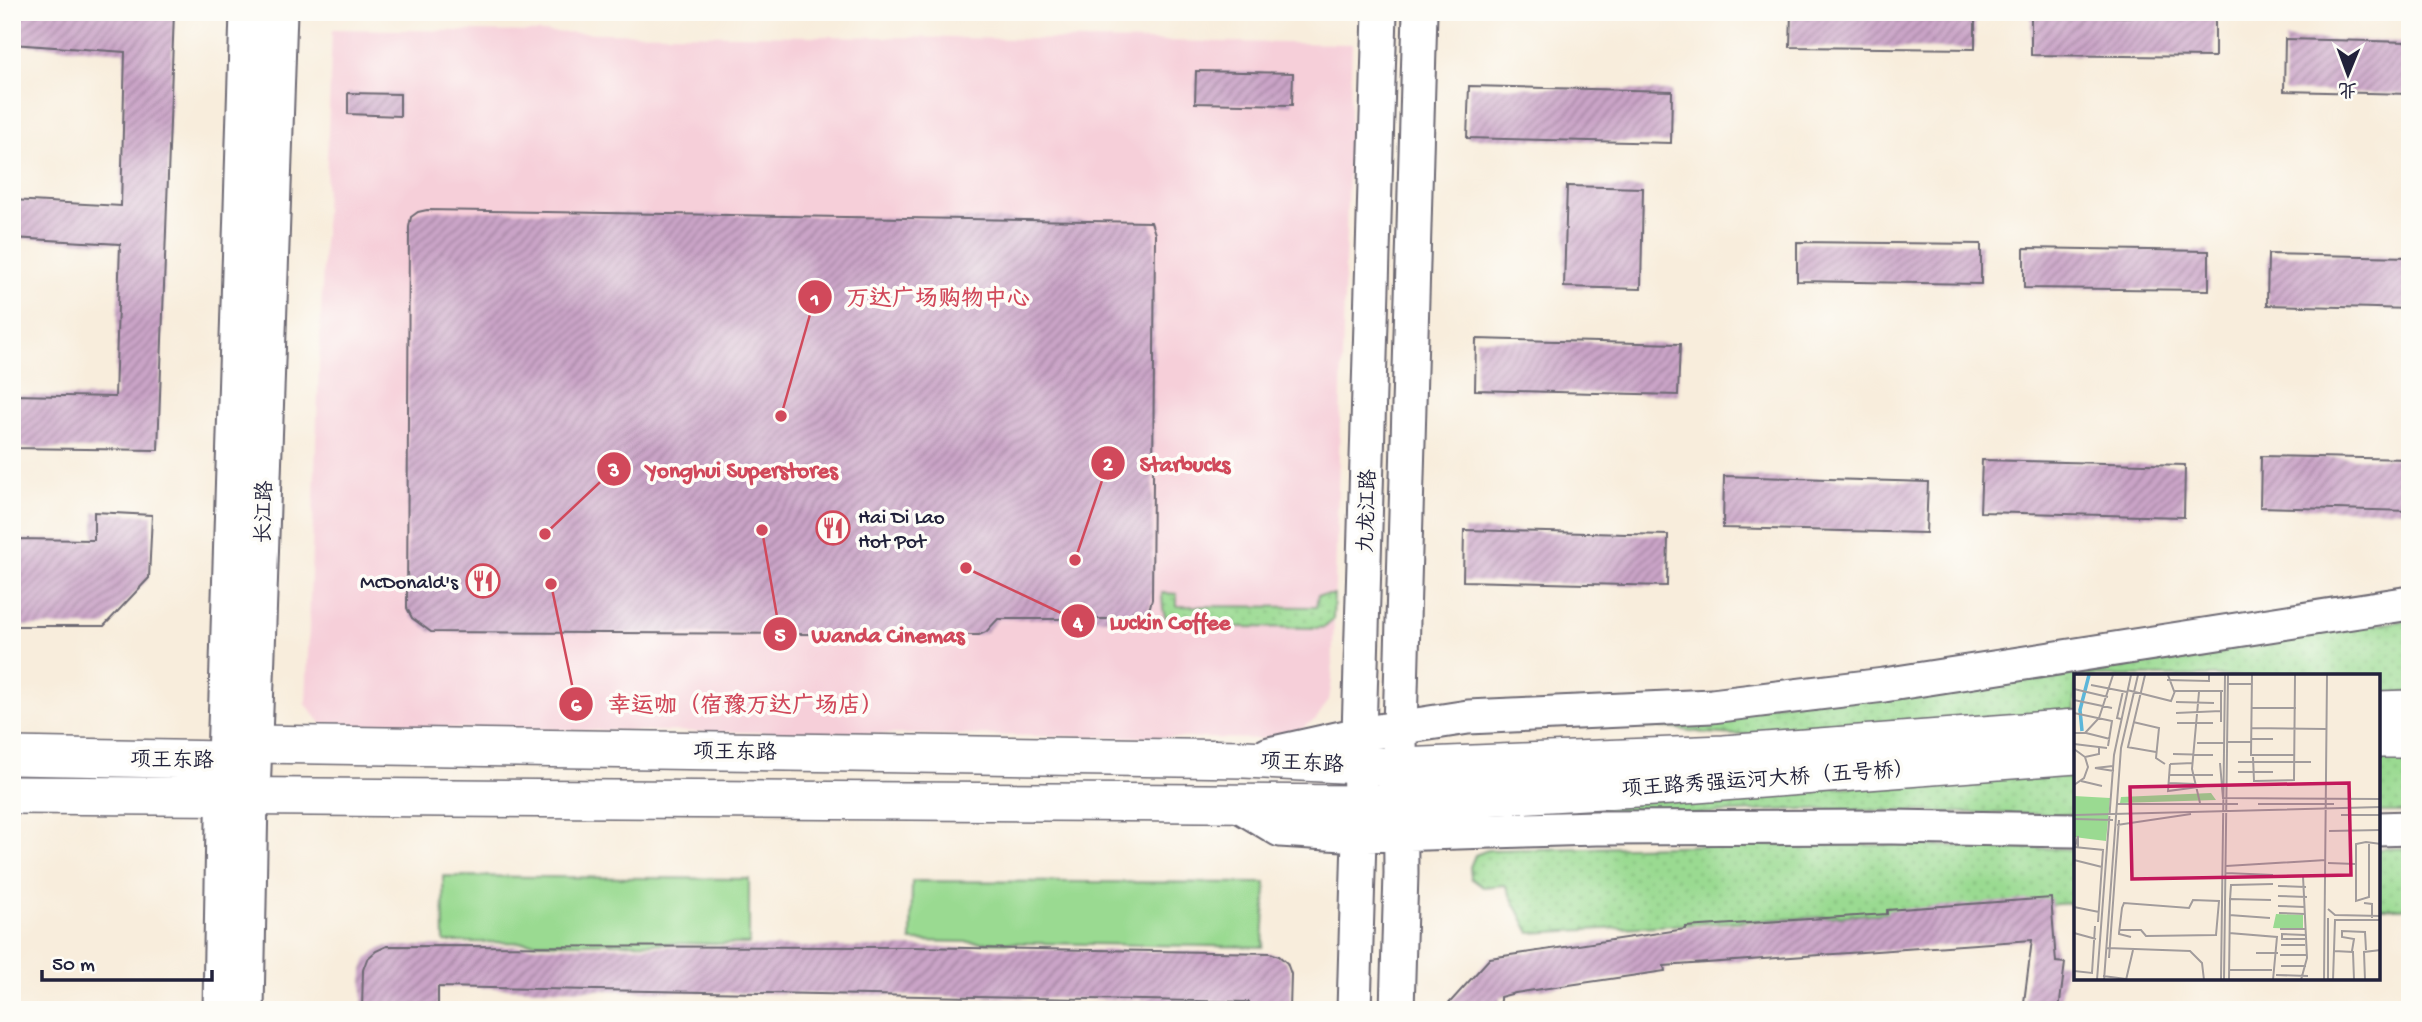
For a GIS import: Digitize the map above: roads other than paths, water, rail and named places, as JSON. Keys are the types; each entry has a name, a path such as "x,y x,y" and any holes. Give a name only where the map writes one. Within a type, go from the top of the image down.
{"main road":[{"path":"2380,710 2410,709"},
{"name":"项王路秀强运河大桥（五号桥）","path":"1460,781 1724,754 2074,728"},
{"path":"2380,739 2410,738"},
{"name":"项王东路","path":"12,756 239,752 1245,759 1360,750 1401,802"},
{"name":"项王路秀强运河大桥（五号桥）","path":"1460,781 1671,786 2074,755"},
{"name":"项王东路","path":"12,795 1237,804 1359,820 1460,781"}],"street":[{"name":"长江路","path":"239,752 247,12"},
{"name":"长江路","path":"220,1010 237,797 280,12"},
{"name":"九龙江路","path":"1354,1010 1380,12"},
{"name":"九龙江路","path":"1396,1010 1400,728 1420,12"},
{"path":"1360,750 1400,728 1468,717 1725,705 1884,685 2410,603"},
{"name":"长江路","path":"237,797 247,1010"},
{"path":"1401,802 1596,828 1891,827 2074,830"},
{"path":"2380,829 2410,828"}],"place":[{"name":"万达广场购物中心","path":"781,416"},
{"name":"Hai Di Lao Hot Pot","path":"833,528"},
{"name":"Wanda Cinemas","path":"762,530"},
{"name":"Yonghui Superstores","path":"545,534"},
{"name":"Starbucks","path":"1075,560"},
{"name":"Luckin Coffee","path":"966,568"},
{"name":"McDonald's","path":"483,581"},
{"name":"幸运咖（宿豫万达广场店）","path":"551,584"}]}
